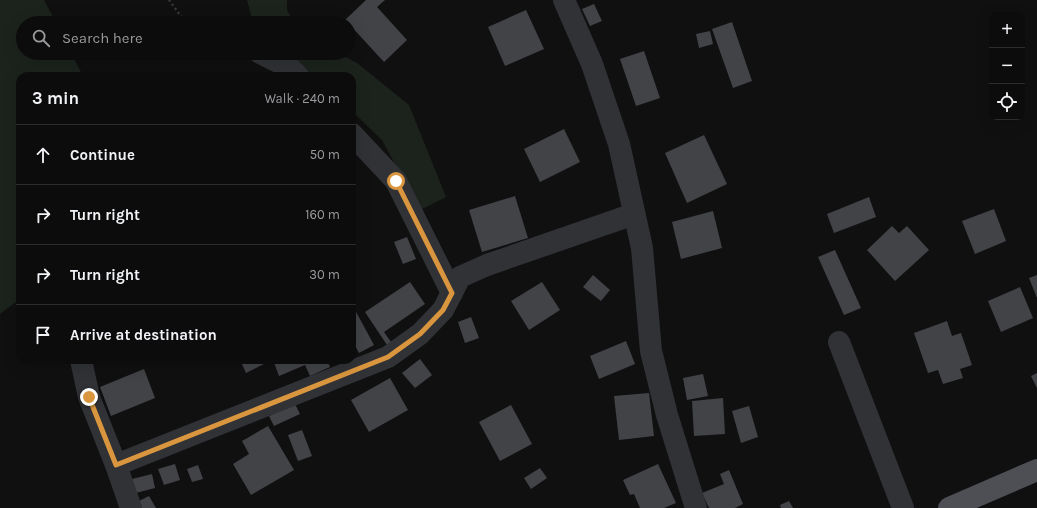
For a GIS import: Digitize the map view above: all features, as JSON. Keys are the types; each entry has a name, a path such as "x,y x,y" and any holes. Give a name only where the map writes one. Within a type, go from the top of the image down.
{"main road":[{"path":"949,508 1037,470"}],"street":[{"path":"564,0 592,64 619,144 642,248 651,351 667,415 696,508"},
{"path":"274,60 290,68 294,72"},
{"path":"356,138 396,181 452,293"},
{"path":"116,465 388,357 420,334 443,310 460,277 487,265 634,214"},
{"path":"839,342 903,508"},
{"path":"81,364 89,397 131,508"}],"path":[{"path":"169,0 181,16"}],"shaded area":[{"path":"0,0 44,0 52,16 16,16 16,60 75,60 81,72 16,72 16,302 0,314"},
{"path":"247,0 287,0 287,10 290,16 251,16"},
{"path":"284,60 351,60 409,105 446,197 420,210 382,140 356,115 356,72 301,72"}],"building":[{"path":"366,0 385,0 377,7 407,40 384,62 356,32 356,16 349,16"},
{"path":"594,4 602,21 590,26 582,9"},
{"path":"526,10 544,49 505,66 488,27"},
{"path":"732,22 752,81 733,88 712,29"},
{"path":"710,31 713,44 699,48 696,34"},
{"path":"644,51 660,98 636,106 620,59"},
{"path":"564,129 580,162 540,182 524,149"},
{"path":"704,135 727,184 687,203 665,153"},
{"path":"515,196 528,238 482,252 469,210"},
{"path":"869,197 876,217 834,233 827,214"},
{"path":"994,209 1006,241 975,254 962,221"},
{"path":"713,211 722,248 681,259 672,222"},
{"path":"892,226 899,233 907,226 929,250 895,281 867,250"},
{"path":"407,237 416,259 403,264 394,242"},
{"path":"835,250 861,308 844,315 818,257"},
{"path":"593,275 610,290 601,301 583,287"},
{"path":"1037,275 1037,298 1029,278"},
{"path":"410,282 425,304 384,332 391,342 387,345 365,312"},
{"path":"542,282 560,310 529,330 511,301"},
{"path":"1020,287 1033,318 1001,332 988,301"},
{"path":"356,312 374,345 359,353 356,347"},
{"path":"471,317 479,338 465,343 458,322"},
{"path":"947,321 952,336 961,333 972,365 960,369 963,378 943,384 938,370 928,373 914,333"},
{"path":"626,341 635,364 599,379 590,356"},
{"path":"420,359 432,375 415,388 402,373"},
{"path":"242,364 264,364 246,373"},
{"path":"274,364 329,364 330,367 310,376 305,365 279,376"},
{"path":"144,369 155,398 111,416 100,387"},
{"path":"1037,373 1037,388 1031,376"},
{"path":"703,374 708,396 687,400 683,378"},
{"path":"390,378 408,410 369,432 351,400"},
{"path":"649,393 654,436 619,440 614,396"},
{"path":"723,398 725,434 694,436 692,401"},
{"path":"295,404 300,414 274,426 269,416"},
{"path":"511,405 532,444 500,461 479,422"},
{"path":"749,406 758,437 741,443 732,411"},
{"path":"268,426 294,470 251,495 233,464 249,454 242,441"},
{"path":"302,430 312,456 298,461 288,435"},
{"path":"175,464 180,480 164,485 158,469"},
{"path":"658,464 676,503 664,508 640,508 634,494 630,495 623,480"},
{"path":"198,465 203,479 192,482 187,469"},
{"path":"540,468 547,478 531,489 524,478"},
{"path":"729,470 743,504 735,508 709,508 702,493 724,484 720,474"},
{"path":"152,474 155,488 132,494 128,480"},
{"path":"149,496 156,508 135,508 133,504"},
{"path":"789,501 793,508 781,508 780,505"}],"route":[{"path":"89,397 116,465 388,357 420,334 443,310 452,293 396,181"}]}
